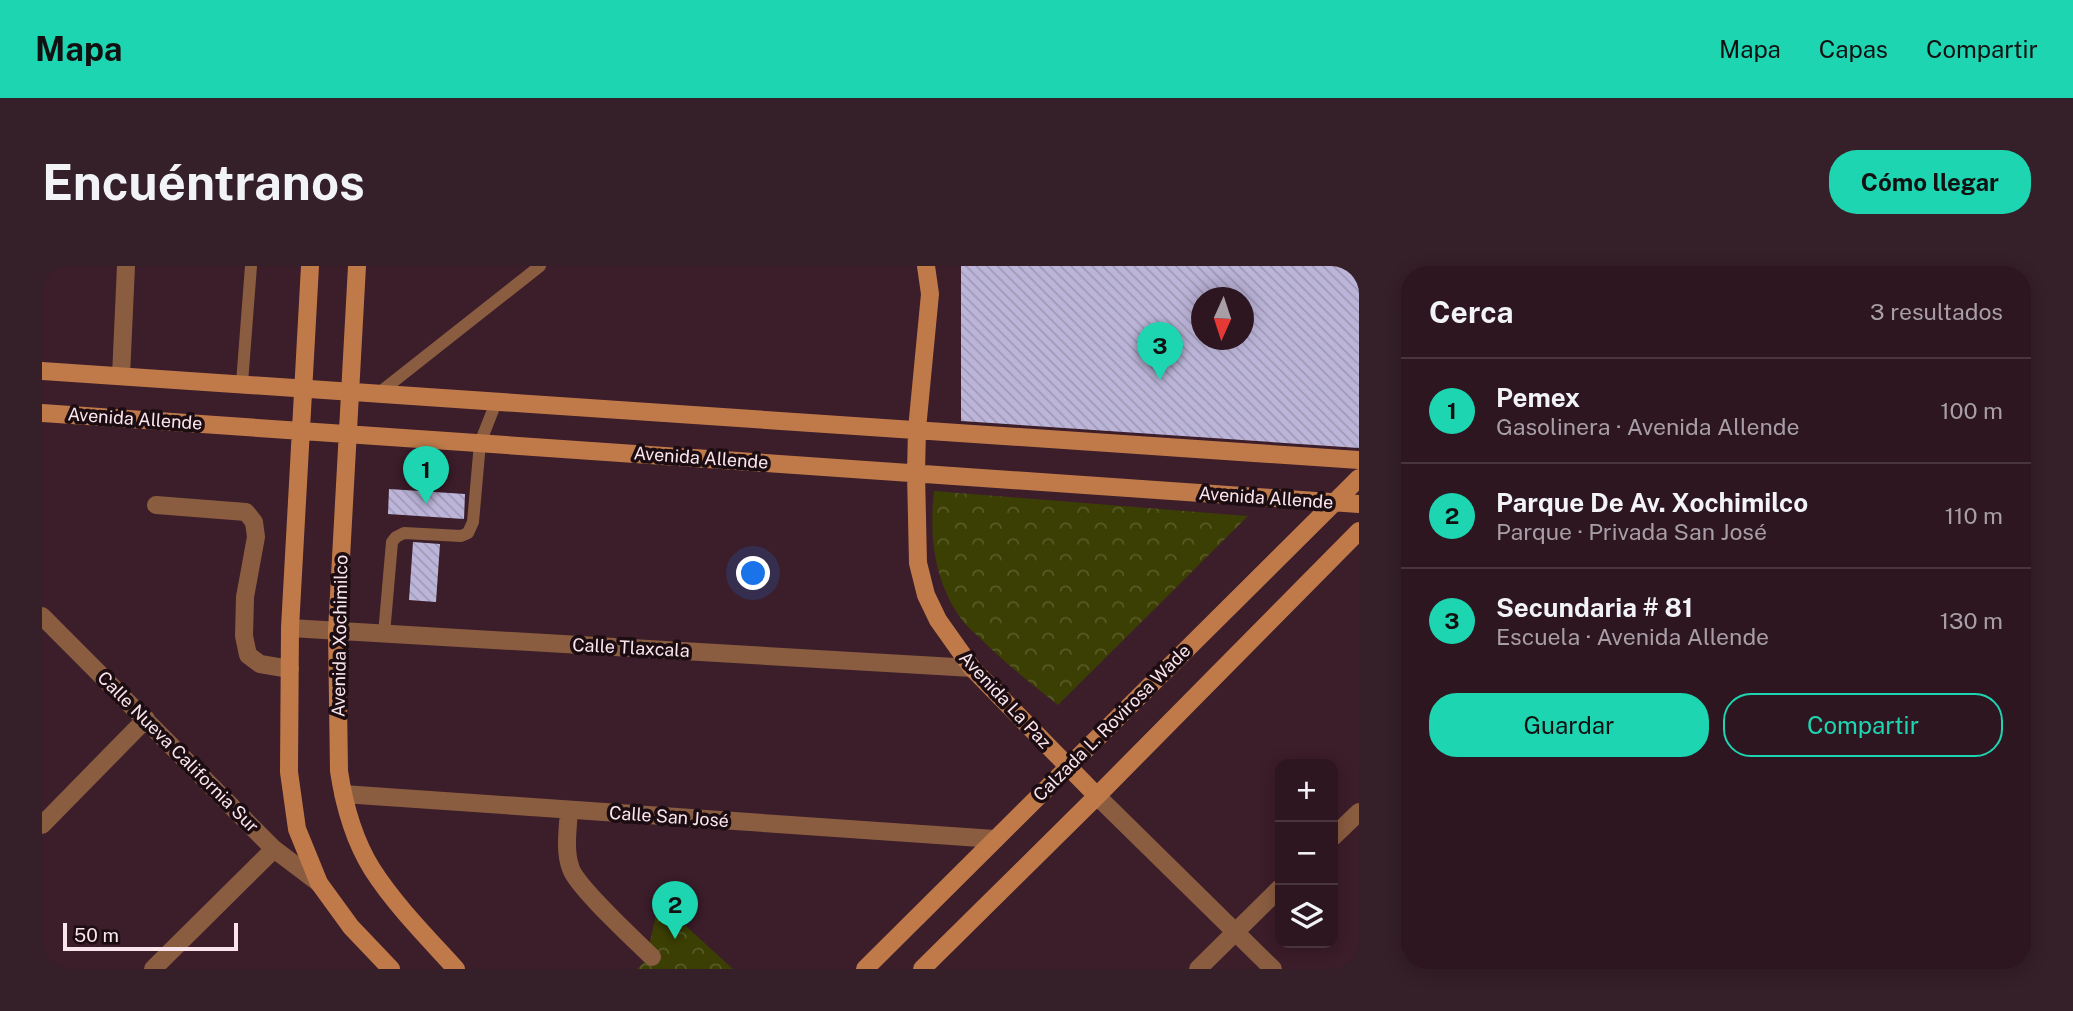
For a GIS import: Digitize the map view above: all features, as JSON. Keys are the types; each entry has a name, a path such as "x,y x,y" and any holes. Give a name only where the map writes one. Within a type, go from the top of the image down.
{"street":[{"path":"121,376 127,266"},
{"path":"310,266 290,628 289,772 297,829 319,883 383,966"},
{"name":"Avenida Xochimilco","path":"357,266 337,631 339,771 356,835 372,868 401,908 456,969"},
{"name":"Avenida La Paz","path":"926,266 930,293 917,429 918,564 926,594 938,620 972,668 1272,969"},
{"path":"42,371 1359,460"},
{"name":"Avenida Allende","path":"42,413 1359,504"},
{"name":"Calzada L. Rovirosa Wade","path":"865,969 1359,478"},
{"path":"156,505 246,512 254,522 256,537 245,597 244,636 248,655 260,664 290,668"},
{"path":"922,969 1359,531"},
{"name":"Calle Nueva California Sur","path":"42,616 274,849 319,883"},
{"name":"Calle Tlaxcala","path":"290,628 972,668"},
{"path":"42,825 146,719"},
{"name":"Calle San José","path":"343,794 995,839"},
{"path":"569,810 567,852 571,872 652,957"},
{"path":"1338,832 1359,812"},
{"path":"153,969 274,849"},
{"path":"1198,969 1275,893"}],"lane":[{"path":"242,383 251,266"},
{"path":"380,393 540,266"},
{"path":"384,634 392,542 404,533 461,536 468,533 472,522 480,443 496,400"}],"green space":[{"path":"934,491 1248,516 1058,705 1020,675 964,623 953,605 945,590 933,542"},
{"path":"656,915 677,918 733,969 637,969 646,960"}],"building":[{"path":"961,266 1359,266 1359,448 961,421"},
{"path":"389,489 465,494 464,519 388,514"},
{"path":"413,542 440,544 436,602 409,600"}],"place":[{"name":"Secundaria # 81","path":"1160,380"},
{"name":"Pemex","path":"426,504"},
{"name":"Parque De Av. Xochimilco","path":"675,939"}]}
